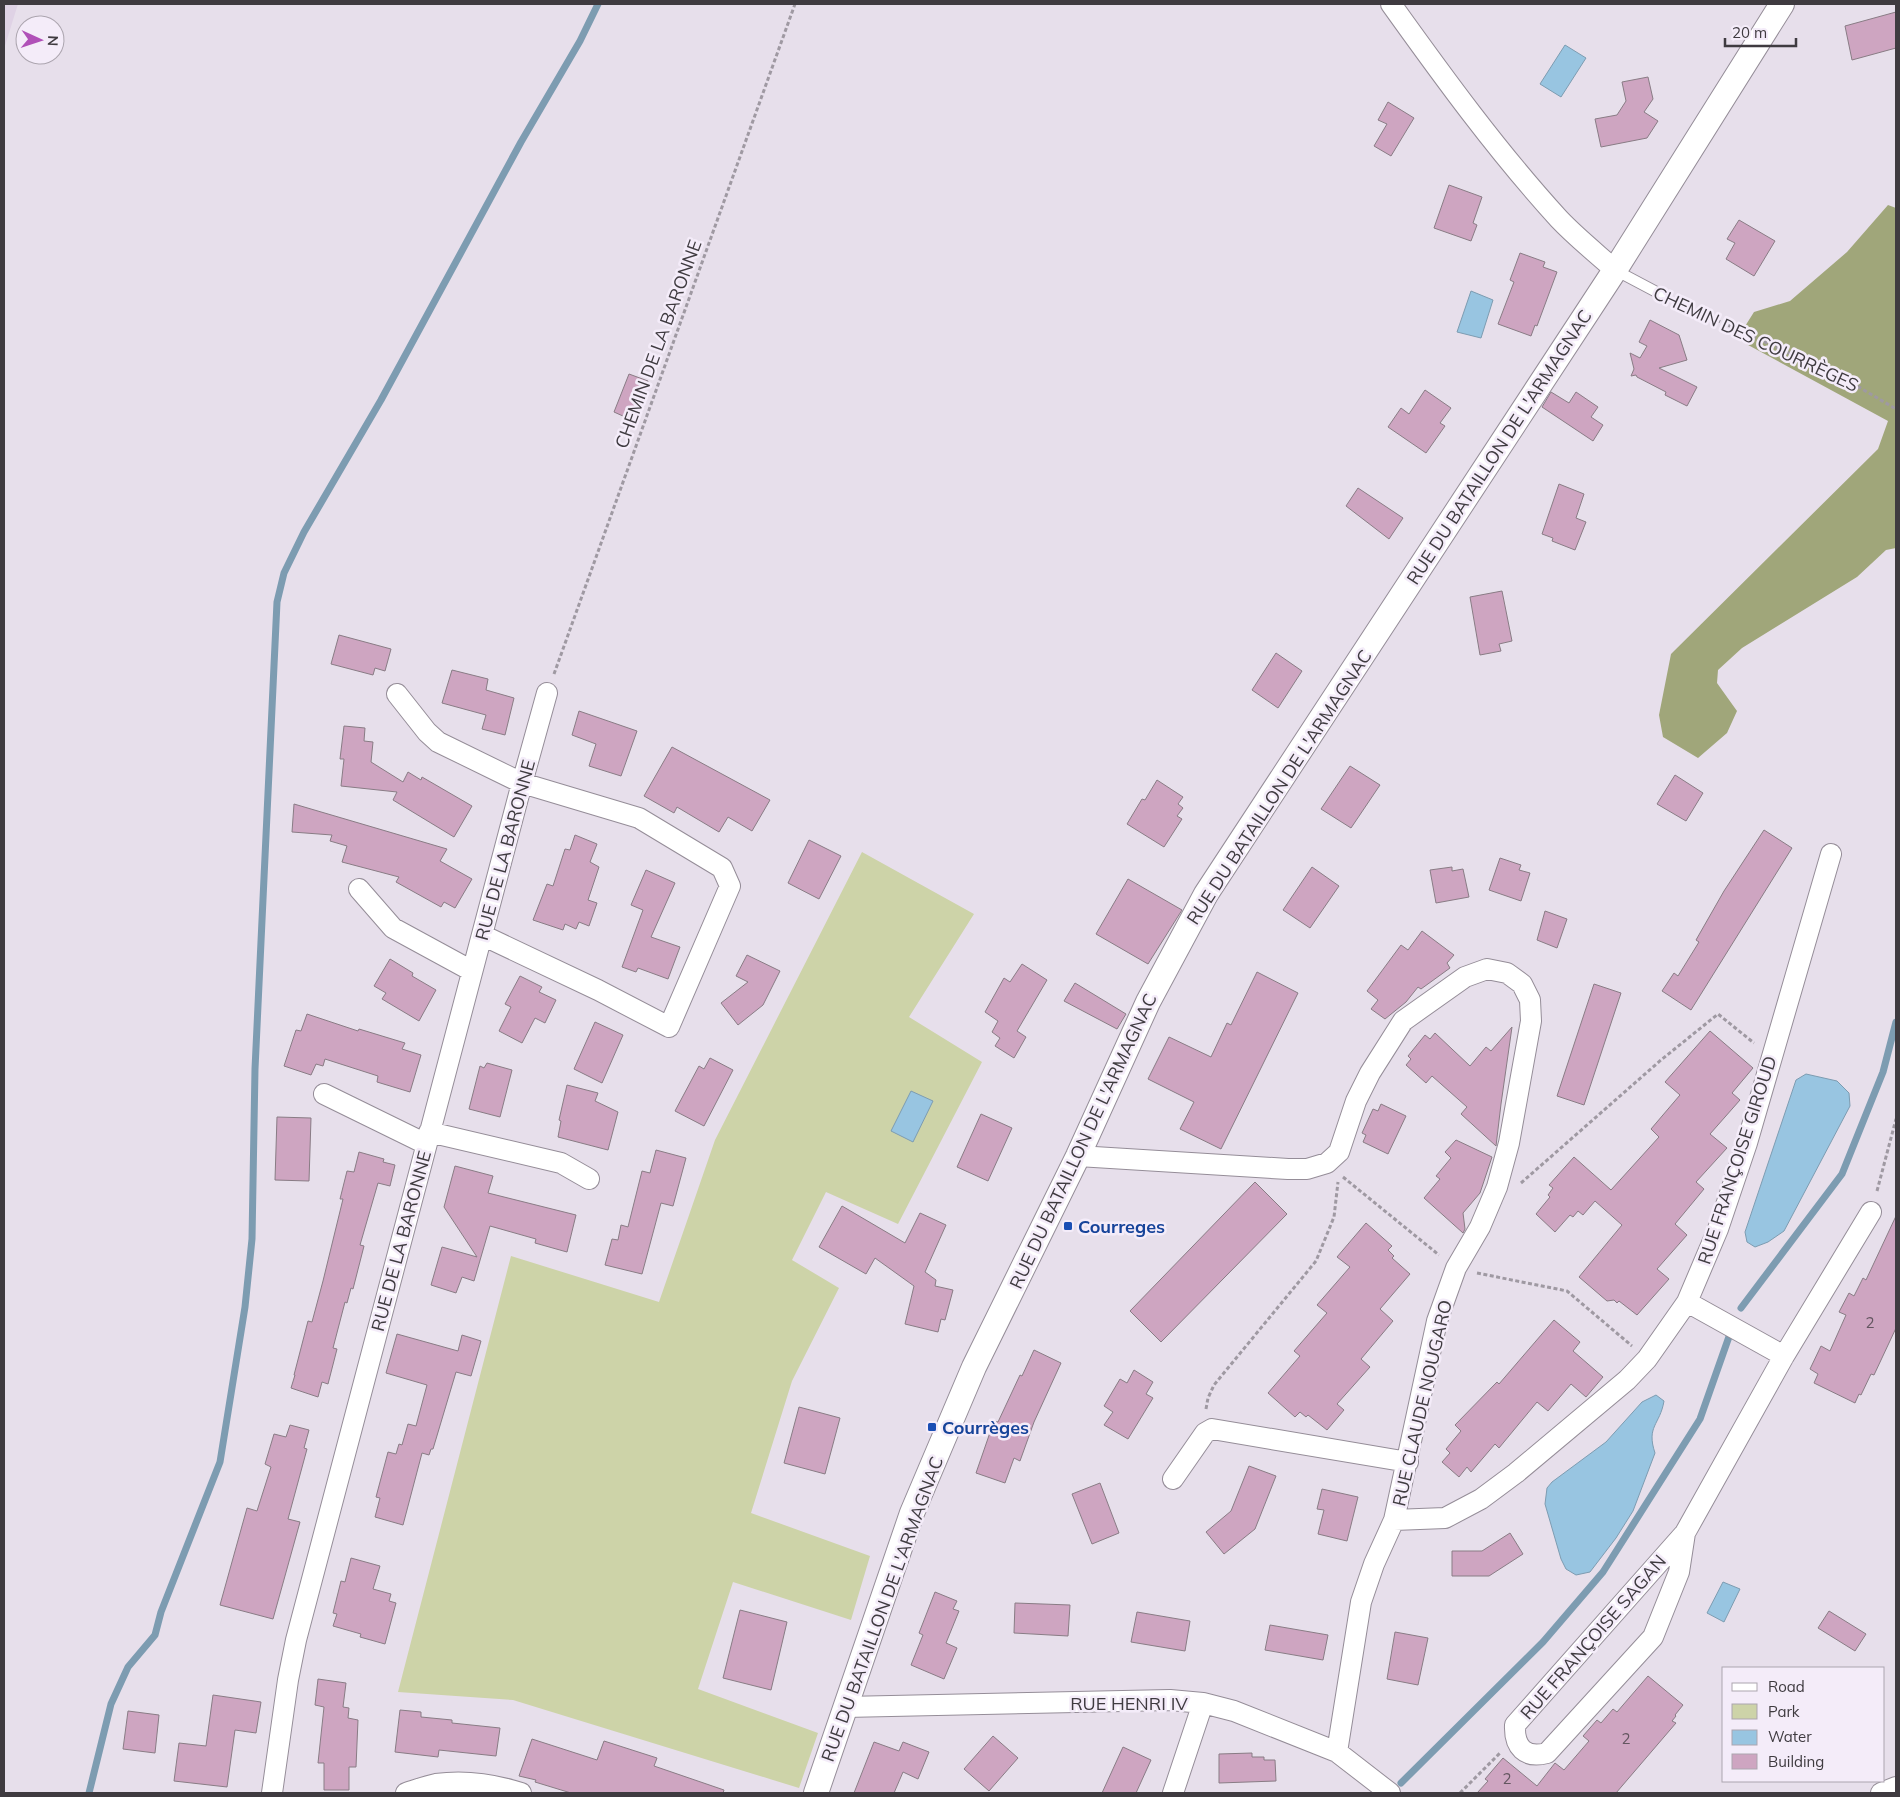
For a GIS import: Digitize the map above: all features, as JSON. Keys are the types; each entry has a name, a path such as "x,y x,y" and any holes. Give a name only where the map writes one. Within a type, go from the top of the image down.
{"street":[{"path":"1391,4 1496,146 1560,220 1615,270"},
{"name":"RUE DU BATAILLON DE L'ARMAGNAC","path":"816,1793 912,1513 970,1376 1078,1156 1148,1002 1206,894 1615,270 1782,4"},
{"name":"RUE DE LA BARONNE","path":"272,1793 288,1680 296,1640 522,783 548,693"},
{"path":"397,694 427,732 438,742 522,783 639,818 722,868 730,886 669,1027 598,990 482,935"},
{"name":"RUE FRANÇOISE GIROUD","path":"1394,1520 1445,1518 1481,1499 1516,1473 1620,1386 1647,1359 1688,1302 1718,1229 1747,1143 1831,854"},
{"path":"359,889 394,928 472,971"},
{"name":"RUE CLAUDE NOUGARO","path":"1078,1156 1288,1169 1307,1169 1327,1163 1339,1152 1356,1101 1370,1073 1403,1021 1465,977 1487,969 1507,973 1522,984 1530,1000 1531,1021 1509,1143 1496,1187 1480,1227 1456,1268 1437,1321 1394,1520"},
{"path":"324,1094 428,1138 561,1163 589,1179"},
{"name":"RUE FRANÇOISE SAGAN","path":"1685,1533 1679,1572 1653,1637 1547,1753 1538,1755 1528,1753 1519,1747 1515,1737 1515,1725 1685,1533 1784,1356 1871,1212"},
{"path":"1688,1302 1784,1356"},
{"path":"1173,1479 1205,1433 1212,1429 1408,1462"},
{"path":"1337,1752 1361,1602 1374,1564 1394,1520"},
{"name":"RUE HENRI IV","path":"845,1707 1170,1700 1203,1703 1234,1711 1337,1752 1390,1793"},
{"path":"1173,1793 1203,1703"},
{"path":"406,1793 435,1784 472,1782 499,1786 520,1793"},
{"path":"1881,1793 1896,1787"}],"lane":[{"name":"CHEMIN DES COURRÈGES","path":"1615,270 1666,297"}],"path":[{"name":"CHEMIN DE LA BARONNE","path":"548,693 795,4"},
{"name":"CHEMIN DES COURRÈGES","path":"1666,297 1840,376 1896,408"},
{"path":"1496,1187 1511,1188 1525,1182 1661,1060 1718,1014 1772,1058"},
{"path":"1871,1212 1896,1119"},
{"path":"1212,1429 1206,1411 1208,1398 1214,1385 1316,1261 1334,1217 1339,1173 1456,1268 1567,1291 1647,1359"},
{"path":"1460,1793 1500,1752 1519,1747"}],"shaded area":[{"path":"4,4 18,4 4,49"}],"green space":[{"path":"1888,205 1896,208 1896,548 1886,550 1857,577 1742,648 1718,670 1717,683 1737,711 1727,733 1698,758 1663,737 1659,715 1671,654 1878,449 1888,421 1737,339 1754,312 1790,301 1847,252"},
{"path":"862,852 974,914 909,1017 982,1062 898,1224 826,1192 792,1260 839,1288 792,1381 751,1513 870,1556 851,1620 733,1582 698,1689 818,1733 799,1788 513,1700 398,1692 511,1256 659,1302 715,1140"}],"water":[{"path":"1565,45 1586,58 1561,97 1540,84"},
{"path":"1471,291 1493,300 1481,338 1457,332"},
{"path":"1806,1074 1837,1081 1849,1093 1850,1106 1784,1231 1768,1242 1755,1247 1747,1242 1745,1232 1796,1080"},
{"path":"911,1091 933,1101 913,1142 891,1131"},
{"path":"1656,1395 1664,1401 1653,1431 1652,1437 1655,1453 1633,1511 1616,1538 1590,1572 1576,1575 1566,1569 1561,1559 1545,1504 1547,1488 1552,1482 1606,1442 1642,1402"},
{"path":"1723,1582 1740,1589 1724,1622 1707,1613"}],"building":[{"path":"1896,12 1896,48 1852,60 1845,26"},
{"path":"1648,77 1653,99 1644,112 1658,121 1647,138 1601,147 1595,119 1617,115 1626,101 1622,82"},
{"path":"1388,102 1414,118 1391,156 1374,146 1387,124 1378,120"},
{"path":"1449,185 1482,197 1473,223 1477,225 1471,241 1434,228"},
{"path":"1739,220 1775,241 1754,276 1726,259 1735,243 1727,239"},
{"path":"1520,253 1545,262 1543,267 1557,272 1537,326 1535,325 1531,336 1498,324 1514,282 1510,280"},
{"path":"1650,320 1679,335 1687,360 1659,368 1697,387 1687,406 1665,395 1666,392 1636,375 1631,376 1634,369 1630,353 1640,358 1647,346 1639,342"},
{"path":"629,374 648,381 634,421 614,412"},
{"path":"1425,390 1451,408 1440,423 1445,426 1426,453 1388,427 1401,408 1409,414"},
{"path":"1551,392 1569,403 1576,392 1598,407 1591,417 1603,425 1593,441 1542,407"},
{"path":"1559,484 1584,494 1576,518 1586,522 1575,550 1552,541 1553,538 1542,534"},
{"path":"1358,488 1403,518 1389,539 1346,506"},
{"path":"1502,591 1512,641 1499,644 1501,651 1480,655 1470,597"},
{"path":"339,635 391,649 385,671 375,668 373,675 331,664"},
{"path":"1276,653 1302,671 1278,708 1252,690"},
{"path":"452,670 488,679 486,690 514,698 505,735 482,729 486,715 442,703"},
{"path":"579,711 637,731 621,776 589,766 596,744 572,735"},
{"path":"344,726 365,728 364,741 373,742 371,762 403,782 408,772 421,780 422,777 472,806 454,837 393,800 397,792 341,786 344,759 340,759"},
{"path":"672,747 770,800 752,831 728,817 719,832 677,807 674,813 644,796"},
{"path":"1350,766 1380,785 1351,828 1321,809"},
{"path":"1675,775 1703,793 1686,821 1657,804"},
{"path":"1157,780 1183,797 1178,804 1183,808 1177,816 1182,819 1164,847 1127,824 1142,799 1145,800"},
{"path":"294,804 447,849 440,861 472,879 455,908 444,902 441,907 396,882 399,877 342,862 347,846 330,841 332,835 292,832"},
{"path":"1764,830 1792,848 1691,1010 1662,991 1674,973 1678,976 1699,942 1696,940 1724,891"},
{"path":"575,835 597,844 590,862 599,867 588,900 597,903 589,926 579,922 576,929 565,924 563,930 533,920 547,884 553,886 565,849 570,850"},
{"path":"809,840 841,856 819,899 788,883"},
{"path":"1500,858 1521,865 1519,870 1530,873 1521,901 1489,890"},
{"path":"1312,867 1339,886 1310,928 1283,910"},
{"path":"1452,867 1452,871 1463,869 1469,897 1436,903 1430,870"},
{"path":"646,870 675,883 651,937 680,947 668,979 638,968 636,972 622,967 643,910 631,905"},
{"path":"1128,879 1182,910 1148,964 1096,934"},
{"path":"1545,911 1567,919 1557,948 1537,940"},
{"path":"1422,931 1454,955 1447,963 1450,968 1421,989 1418,987 1406,1002 1385,1019 1371,1009 1378,1000 1367,991 1401,945 1408,950"},
{"path":"747,955 780,971 763,1005 738,1025 721,1003 748,982 736,976"},
{"path":"390,959 413,973 412,976 436,990 419,1021 382,999 386,993 374,986"},
{"path":"1022,964 1047,980 1017,1031 1026,1037 1014,1058 995,1046 1000,1038 992,1032 998,1021 985,1012 1004,978 1010,982"},
{"path":"1257,972 1298,993 1221,1149 1180,1129 1194,1102 1148,1079 1169,1037 1211,1057 1227,1023 1231,1025"},
{"path":"520,976 542,987 539,992 556,1000 545,1023 535,1018 522,1043 499,1031 511,1007 505,1004"},
{"path":"1075,983 1126,1014 1117,1029 1064,1001"},
{"path":"1594,984 1621,993 1584,1105 1557,1096"},
{"path":"307,1014 358,1031 359,1029 405,1043 402,1049 421,1055 410,1092 377,1082 378,1076 325,1059 323,1066 316,1064 311,1075 284,1066 296,1030 301,1031"},
{"path":"595,1022 623,1035 602,1083 574,1069"},
{"path":"1512,1027 1496,1146 1461,1114 1467,1107 1432,1076 1426,1083 1406,1065 1411,1059 1408,1056 1425,1035 1430,1039 1435,1033 1470,1066 1486,1047 1491,1051"},
{"path":"1710,1031 1753,1068 1732,1093 1740,1100 1710,1134 1727,1148 1696,1182 1704,1189 1675,1224 1687,1235 1657,1269 1669,1279 1637,1315 1619,1301 1617,1303 1614,1300 1607,1301 1579,1277 1622,1225 1595,1201 1583,1215 1578,1211 1573,1217 1570,1215 1555,1232 1536,1214 1550,1197 1548,1195 1553,1188 1549,1185 1574,1157 1611,1190 1659,1137 1651,1129 1680,1095 1665,1082"},
{"path":"710,1058 733,1070 704,1126 675,1111 699,1066 704,1069"},
{"path":"487,1063 512,1070 500,1117 469,1109 480,1066 484,1068"},
{"path":"567,1085 598,1093 595,1101 618,1112 608,1150 558,1137 561,1121 559,1120"},
{"path":"1381,1104 1406,1116 1388,1154 1363,1142 1366,1135 1362,1133 1373,1109 1378,1111"},
{"path":"981,1114 1012,1128 988,1181 957,1167"},
{"path":"277,1117 311,1118 309,1181 275,1180"},
{"path":"1456,1140 1492,1157 1480,1193 1463,1213 1465,1229 1463,1233 1424,1198 1440,1179 1436,1176 1451,1158 1445,1152"},
{"path":"656,1150 686,1158 673,1206 661,1203 642,1274 605,1265 612,1239 618,1240 621,1225 628,1227 642,1171 650,1173"},
{"path":"359,1152 384,1159 383,1162 395,1165 390,1186 378,1183 360,1245 364,1246 353,1289 351,1288 347,1303 345,1302 333,1348 337,1349 328,1384 322,1382 318,1397 291,1388 308,1321 312,1322 323,1281 343,1199 340,1199 347,1171 354,1172"},
{"path":"455,1166 493,1176 488,1193 576,1215 567,1252 535,1243 536,1239 490,1226 474,1281 462,1277 456,1293 431,1285 442,1247 477,1257 444,1207"},
{"path":"1255,1182 1287,1214 1161,1342 1130,1311"},
{"path":"842,1206 905,1243 920,1213 946,1225 925,1272 936,1280 935,1286 953,1290 945,1320 941,1319 938,1332 905,1324 914,1286 875,1258 866,1274 819,1247"},
{"path":"1896,1216 1896,1328 1874,1375 1871,1374 1855,1403 1814,1383 1818,1374 1810,1369 1821,1346 1830,1351 1846,1315 1839,1312 1849,1293 1854,1296 1863,1278 1866,1280"},
{"path":"1366,1223 1392,1246 1388,1250 1394,1256 1392,1258 1410,1274 1380,1309 1393,1321 1361,1359 1370,1367 1337,1404 1344,1410 1327,1430 1308,1415 1306,1417 1300,1412 1295,1417 1268,1393 1300,1356 1294,1351 1327,1313 1317,1305 1350,1267 1337,1257"},
{"path":"1554,1320 1580,1342 1573,1351 1603,1377 1586,1397 1571,1384 1548,1411 1537,1402 1499,1448 1495,1444 1471,1472 1467,1467 1459,1477 1442,1462 1450,1453 1446,1449 1461,1431 1455,1425 1497,1382 1499,1384"},
{"path":"397,1334 458,1351 462,1335 481,1341 471,1376 456,1372 433,1449 431,1449 429,1455 422,1453 403,1525 375,1517 380,1498 376,1497 388,1452 396,1454 399,1444 402,1445 408,1424 416,1426 427,1385 386,1373"},
{"path":"1034,1350 1061,1363 1034,1422 1020,1461 1014,1458 1005,1483 976,1473 994,1421 998,1422"},
{"path":"1134,1370 1153,1382 1146,1394 1153,1398 1128,1439 1104,1425 1113,1412 1104,1406 1120,1379 1127,1383"},
{"path":"799,1407 840,1418 825,1474 784,1463"},
{"path":"290,1425 309,1430 304,1448 307,1449 288,1519 300,1522 273,1619 220,1605 247,1508 257,1511 271,1467 265,1464 274,1434 286,1437"},
{"path":"1249,1466 1276,1476 1255,1529 1224,1554 1206,1532 1231,1511"},
{"path":"1100,1483 1119,1533 1092,1544 1072,1494"},
{"path":"1322,1489 1358,1497 1347,1541 1318,1534 1324,1510 1317,1509"},
{"path":"1510,1533 1523,1554 1489,1576 1452,1576 1452,1551 1482,1551"},
{"path":"351,1558 380,1566 373,1589 391,1594 389,1601 396,1603 385,1644 360,1637 361,1634 333,1626 337,1614 333,1613 341,1581 345,1582"},
{"path":"935,1592 957,1601 953,1609 959,1611 946,1643 957,1648 944,1679 911,1665 923,1635 919,1633"},
{"path":"1015,1603 1070,1605 1068,1636 1014,1633"},
{"path":"740,1610 787,1622 771,1690 723,1678"},
{"path":"1829,1611 1866,1634 1855,1651 1818,1628"},
{"path":"1137,1612 1190,1621 1185,1651 1131,1642"},
{"path":"1270,1625 1328,1635 1323,1660 1265,1650"},
{"path":"1395,1632 1428,1638 1418,1685 1387,1679"},
{"path":"1648,1676 1683,1705 1672,1721 1676,1723 1616,1793 1477,1793 1488,1781 1485,1779 1503,1758 1537,1786 1555,1763 1564,1770 1589,1741 1583,1736 1597,1720 1601,1723 1613,1709 1617,1712"},
{"path":"318,1679 346,1683 343,1707 349,1708 348,1718 358,1720 356,1767 349,1767 349,1790 324,1790 324,1763 318,1763 324,1707 315,1705"},
{"path":"213,1695 261,1702 256,1733 235,1730 227,1787 174,1781 179,1743 206,1746"},
{"path":"400,1710 421,1712 421,1717 452,1720 452,1723 500,1728 496,1756 439,1750 438,1757 395,1752"},
{"path":"128,1711 159,1715 155,1753 123,1749"},
{"path":"993,1736 1018,1758 989,1791 964,1769"},
{"path":"532,1739 597,1760 604,1741 657,1758 654,1766 724,1790 723,1793 571,1793 519,1776"},
{"path":"874,1742 899,1751 903,1742 929,1752 918,1779 903,1772 894,1793 854,1793"},
{"path":"1123,1747 1151,1760 1136,1793 1102,1793"},
{"path":"1252,1753 1252,1757 1264,1757 1264,1760 1275,1760 1276,1781 1219,1783 1219,1754"}],"waterway":[{"path":"89,1793 111,1704 128,1667 155,1635 161,1612 220,1462 245,1307 252,1239 255,1069 277,602 284,573 304,532 381,400 521,142 580,41 598,4"},
{"path":"1741,1308 1842,1174 1883,1072 1896,1022"},
{"path":"1401,1783 1543,1642 1603,1572 1700,1419 1731,1331"}],"place":[{"name":"Courreges","path":"1068,1226"},
{"name":"Courrèges","path":"932,1427"}]}
